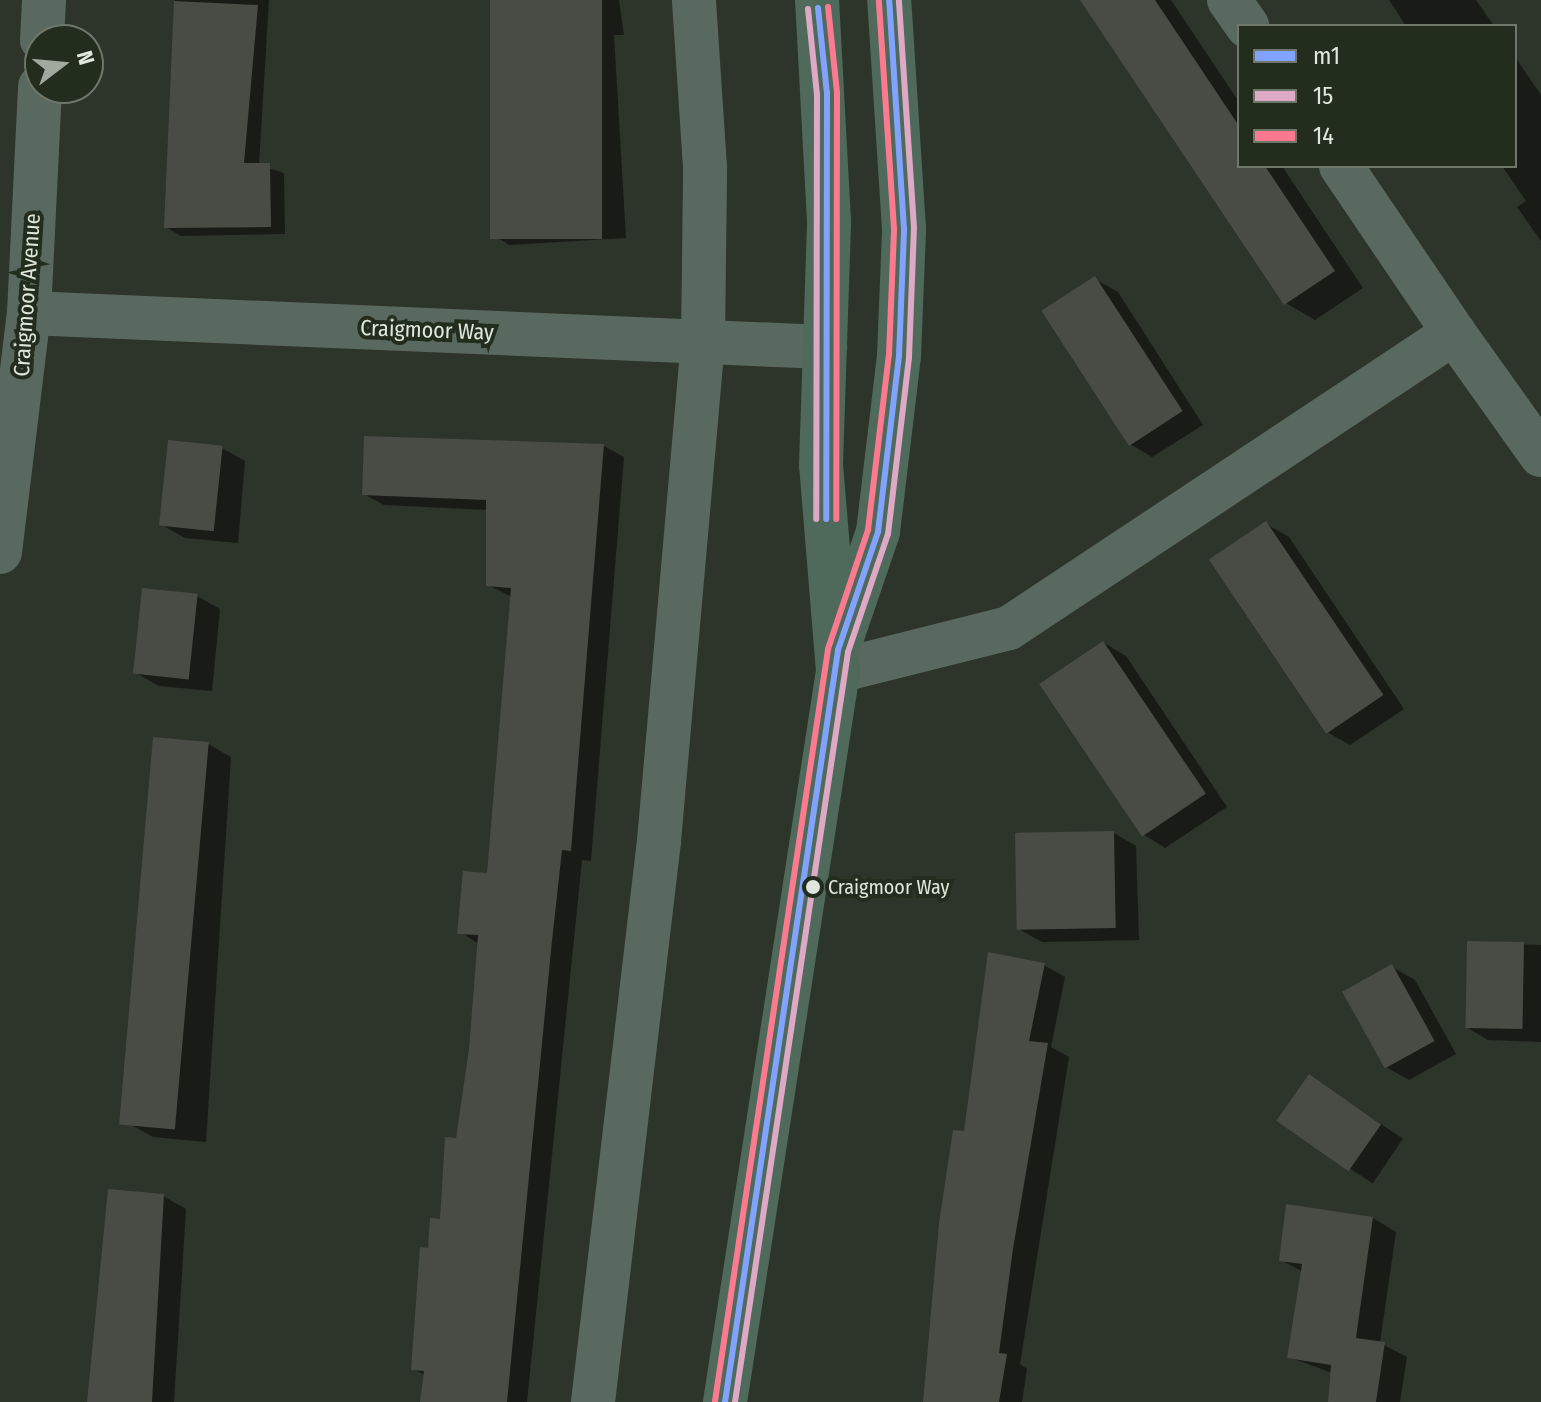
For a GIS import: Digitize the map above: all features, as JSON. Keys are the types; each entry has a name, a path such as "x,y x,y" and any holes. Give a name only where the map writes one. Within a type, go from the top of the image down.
{"main road":[{"path":"817,0 827,93 821,465 838,660"},
{"path":"725,1402 838,660 878,532 899,356 904,229 889,0"}],"street":[{"path":"43,24 44,0"},
{"path":"593,1402 659,841 703,341 705,167 694,0"},
{"path":"1229,0 1246,24"},
{"name":"Craigmoor Avenue","path":"0,552 29,313 39,104"},
{"path":"1342,168 1541,455"},
{"name":"Craigmoor Way","path":"29,313 825,347"},
{"path":"838,660 1009,628 1454,333"}],"building":[{"path":"490,0 602,0 602,239 490,239"},
{"path":"1080,0 1155,0 1237,123 1237,168 1266,168 1335,271 1284,305"},
{"path":"174,1 258,5 244,163 270,163 271,227 164,228"},
{"path":"1095,276 1183,411 1129,446 1041,311"},
{"path":"364,436 604,444 571,851 562,850 507,1402 420,1402 424,1371 411,1370 420,1247 428,1248 430,1218 440,1219 445,1137 456,1138 469,1049 478,935 457,934 463,871 487,873 511,588 486,586 486,500 362,495"},
{"path":"168,440 223,446 214,531 159,526"},
{"path":"1266,521 1383,695 1326,734 1209,560"},
{"path":"142,588 198,594 189,679 133,674"},
{"path":"1103,641 1206,794 1142,837 1039,684"},
{"path":"153,737 209,742 175,1129 119,1125"},
{"path":"1114,831 1116,928 1017,930 1015,833"},
{"path":"1467,941 1524,942 1522,1029 1465,1028"},
{"path":"988,952 1045,963 1029,1041 1048,1043 1013,1249 999,1353 1007,1354 999,1402 923,1402 939,1223 953,1130 964,1131"},
{"path":"1392,964 1435,1041 1385,1069 1342,992"},
{"path":"1309,1074 1381,1124 1348,1171 1276,1121"},
{"path":"108,1189 164,1194 152,1402 87,1402"},
{"path":"1286,1204 1373,1217 1356,1338 1385,1342 1376,1402 1328,1402 1331,1365 1287,1358 1302,1264 1279,1261"}],"transit line":[{"name":"m1","path":"725,1402 838,650 878,532 899,356 904,229 889,0"},
{"name":"15","path":"735,1402 848,652 888,534 909,357 914,228 899,0"},
{"name":"14","path":"715,1401 828,649 868,530 889,355 894,229 879,1"},
{"name":"14","path":"828,7 837,93 836,519"},
{"name":"m1","path":"818,8 827,93 826,519"},
{"name":"15","path":"808,9 817,94 816,519"}],"place":[{"name":"Craigmoor Way","path":"813,887"}]}
